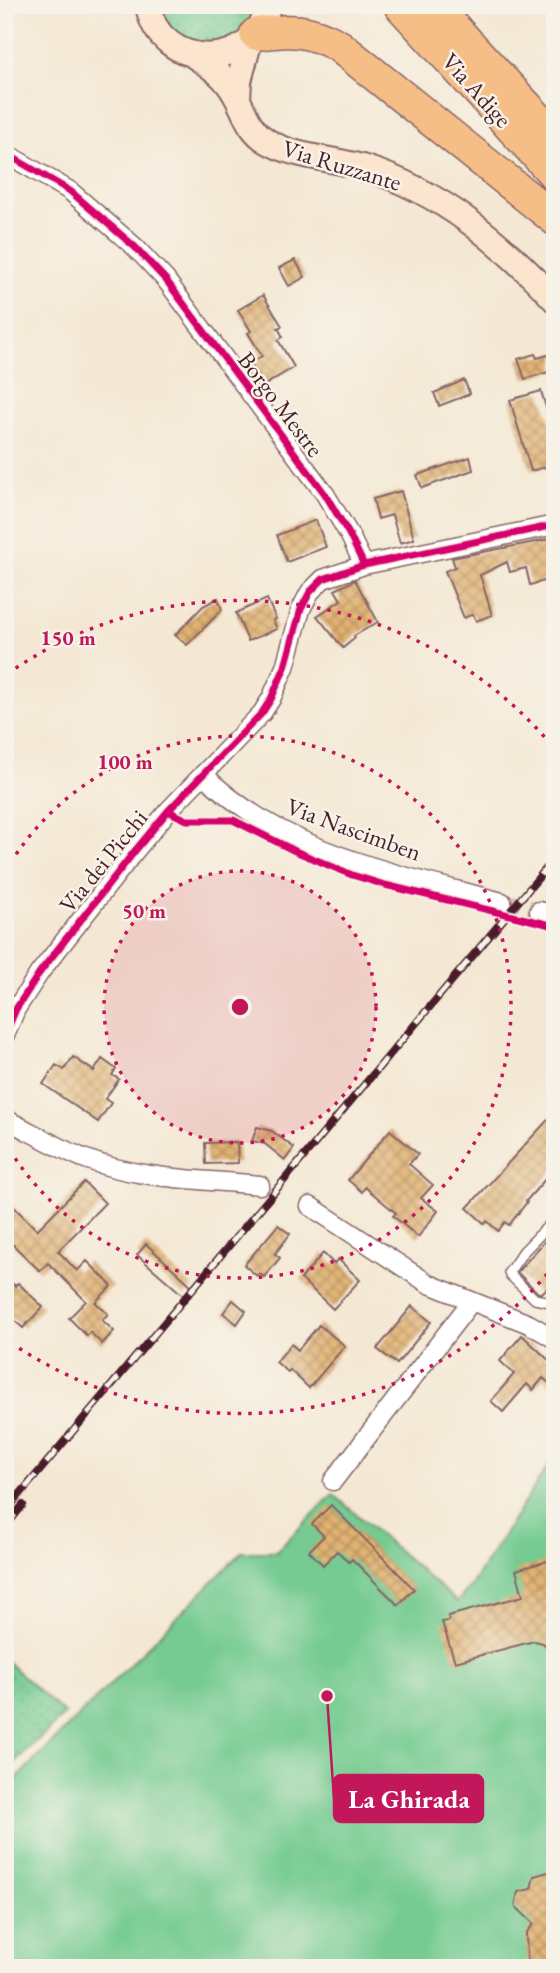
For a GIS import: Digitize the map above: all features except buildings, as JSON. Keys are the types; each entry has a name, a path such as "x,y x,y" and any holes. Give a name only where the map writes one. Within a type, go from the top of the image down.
{"highway":[{"name":"Via Adige","path":"400,5 555,175"},
{"name":"Via Adige","path":"433,5 555,137"},
{"path":"258,26 300,30 339,46 555,219"}],"street":[{"name":"Via Ruzzante","path":"148,5 159,32 174,46 218,72 238,100 249,125 269,143 293,152 367,169 414,187 474,224 511,254 555,300"},
{"path":"193,55 213,57 233,52 258,26"},
{"path":"238,100 239,81 258,26"},
{"name":"Borgo Mestre","path":"5,153 70,191 135,247 166,279 325,494 364,565"},
{"path":"364,565 555,525"},
{"name":"Via dei Picchi","path":"5,1035 16,1009 40,972 134,852 203,774 251,726 271,699 285,667 300,609 310,592 323,579 364,565"},
{"name":"Via Nascimben","path":"203,774 249,813 316,846 360,862 502,902"},
{"path":"5,1119 84,1158 124,1170 163,1177 260,1185"},
{"path":"310,1206 408,1272 471,1302 508,1315 555,1339"},
{"path":"333,1481 471,1302"}],"lane":[{"path":"555,1219 523,1252 509,1272 536,1299 555,1303"}],"green space":[{"path":"156,5 261,5 241,37 207,47 174,34"},
{"path":"555,1455 555,1968 5,1968 5,1790 242,1552 276,1552 333,1494 457,1602 470,1587"},
{"path":"5,1663 65,1714 5,1771"}],"tunnel":[{"path":"502,902 539,911"}],"railway":[{"path":"5,1512 555,858"},
{"path":"5,1527 23,1505"}],"cycle path":[{"path":"5,153 70,191 135,247 166,280 325,494 364,565"},
{"path":"5,1035 16,1009 40,972 134,852 168,811 262,713 285,667 301,609 310,592 323,579 364,565 555,525"},
{"path":"168,811 187,820 233,820 295,851 352,875 555,926"}],"place":[{"name":"La Ghirada","path":"327,1696"}]}
